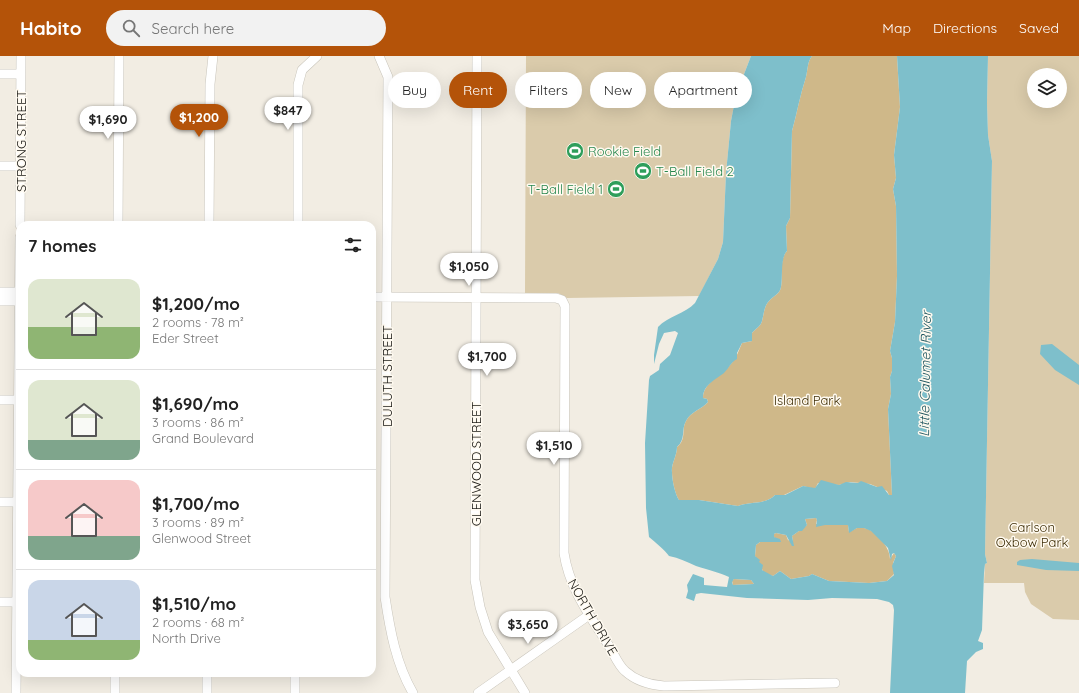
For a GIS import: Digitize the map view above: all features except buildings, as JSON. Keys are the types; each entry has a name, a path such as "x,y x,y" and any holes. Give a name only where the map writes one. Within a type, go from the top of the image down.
{"street":[{"name":"STRONG STREET","path":"20,221 21,56"},
{"path":"118,221 119,56"},
{"path":"209,221 210,84 213,56"},
{"path":"298,221 298,85 302,70 317,56"},
{"name":"DULUTH STREET","path":"379,56 388,77 388,297 385,597 389,625 397,658 413,693"},
{"name":"GLENWOOD STREET","path":"478,56 475,580 480,607 488,632 525,693"},
{"path":"0,74 21,74"},
{"path":"0,166 21,166"},
{"path":"0,292 16,295"},
{"path":"0,301 16,297"},
{"path":"376,297 477,297"},
{"name":"NORTH DRIVE","path":"477,297 556,298 562,300 565,306 564,553 566,570 573,586 624,670 636,679 652,685 835,683"},
{"path":"0,400 16,400"},
{"path":"0,502 16,502"},
{"path":"0,602 16,602 16,693"},
{"path":"478,693 590,615"},
{"path":"115,677 115,693"},
{"path":"207,677 207,693"},
{"path":"295,677 295,693"}],"green space":[{"path":"526,56 751,56 745,72 654,72 654,108 734,108 726,173 723,242 718,259 699,296 567,298 558,293 525,293 526,108 582,108 582,72 526,72"},
{"name":"Island Park","path":"812,56 897,56 900,107 894,155 896,178 893,189 896,206 897,276 895,322 890,351 892,358 892,371 890,377 891,394 888,409 892,495 889,495 887,491 870,484 850,482 839,485 818,483 815,489 803,486 784,495 775,495 762,502 738,506 699,500 679,500 674,487 672,469 677,447 683,438 686,421 690,415 708,402 707,399 703,398 706,388 709,383 727,369 732,363 742,343 752,341 752,333 761,323 766,305 778,293 782,283 782,263 787,251 786,226 790,218 792,131 808,64"},
{"name":"Carlson Oxbow Park","path":"988,56 1079,56 1079,620 1053,619 1031,604 1025,592 1024,583 984,583 985,564 987,563 985,554 992,161 988,135"},
{"path":"816,518 816,524 848,525 849,532 856,528 869,529 885,544 888,549 890,559 894,553 896,556 893,563 894,574 887,581 869,583 829,581 812,574 809,576 791,579 780,571 773,576 764,573 755,556 756,545 760,542 778,542 774,537 774,534 776,533 786,535 788,540 793,542 792,536 807,525 805,519"},
{"path":"734,579 751,580 754,584 733,585 732,581"}],"water":[{"name":"Little Calumet River","path":"751,56 812,56 808,64 792,131 790,218 786,226 787,251 783,258 782,283 778,293 766,305 761,323 752,333 752,341 742,343 737,353 737,359 724,373 707,386 703,398 707,399 708,402 690,415 686,421 682,441 677,447 672,469 673,483 676,494 679,500 699,500 738,506 762,502 775,495 785,495 803,486 815,488 821,480 839,485 846,482 858,483 861,481 877,487 882,486 889,495 892,495 888,409 891,394 890,377 892,371 892,358 890,351 895,322 897,276 896,206 893,189 896,178 894,155 900,107 897,56 988,56 988,135 992,161 985,554 987,563 985,564 984,573 982,630 978,641 983,643 983,649 976,652 967,661 965,693 890,693 894,610 893,605 889,602 877,599 832,598 808,600 747,598 701,593 696,594 694,601 686,598 688,591 687,585 693,574 704,578 704,585 727,587 729,577 669,556 649,537 646,508 645,443 649,380 650,376 659,370 660,364 670,355 678,333 675,331 664,333 659,344 654,364 658,327 695,303 718,259 723,242 726,173 734,108 752,108 752,72 745,72","holes":["816,518 816,527 825,525 848,525 849,533 857,528 864,528 871,531 888,548 891,561 892,554 894,553 896,556 892,566 894,575 887,581 869,583 829,581 812,574 809,576 791,579 780,571 773,576 762,570 763,565 755,556 756,545 760,542 781,542 780,539 774,537 774,534 776,533 786,535 792,546 794,546 792,536 799,531 802,531 807,525 805,519","734,579 751,580 754,584 733,585 732,582"]},
{"path":"1052,344 1079,365 1079,385 1055,370 1040,354 1041,345"},
{"path":"1032,559 1079,563 1079,571 1046,570 1017,565 1017,562 1020,560"}],"place":[{"name":"Rookie Field","path":"575,151"},
{"name":"T-Ball Field 2","path":"643,171"},
{"name":"T-Ball Field 1","path":"616,189"}]}
